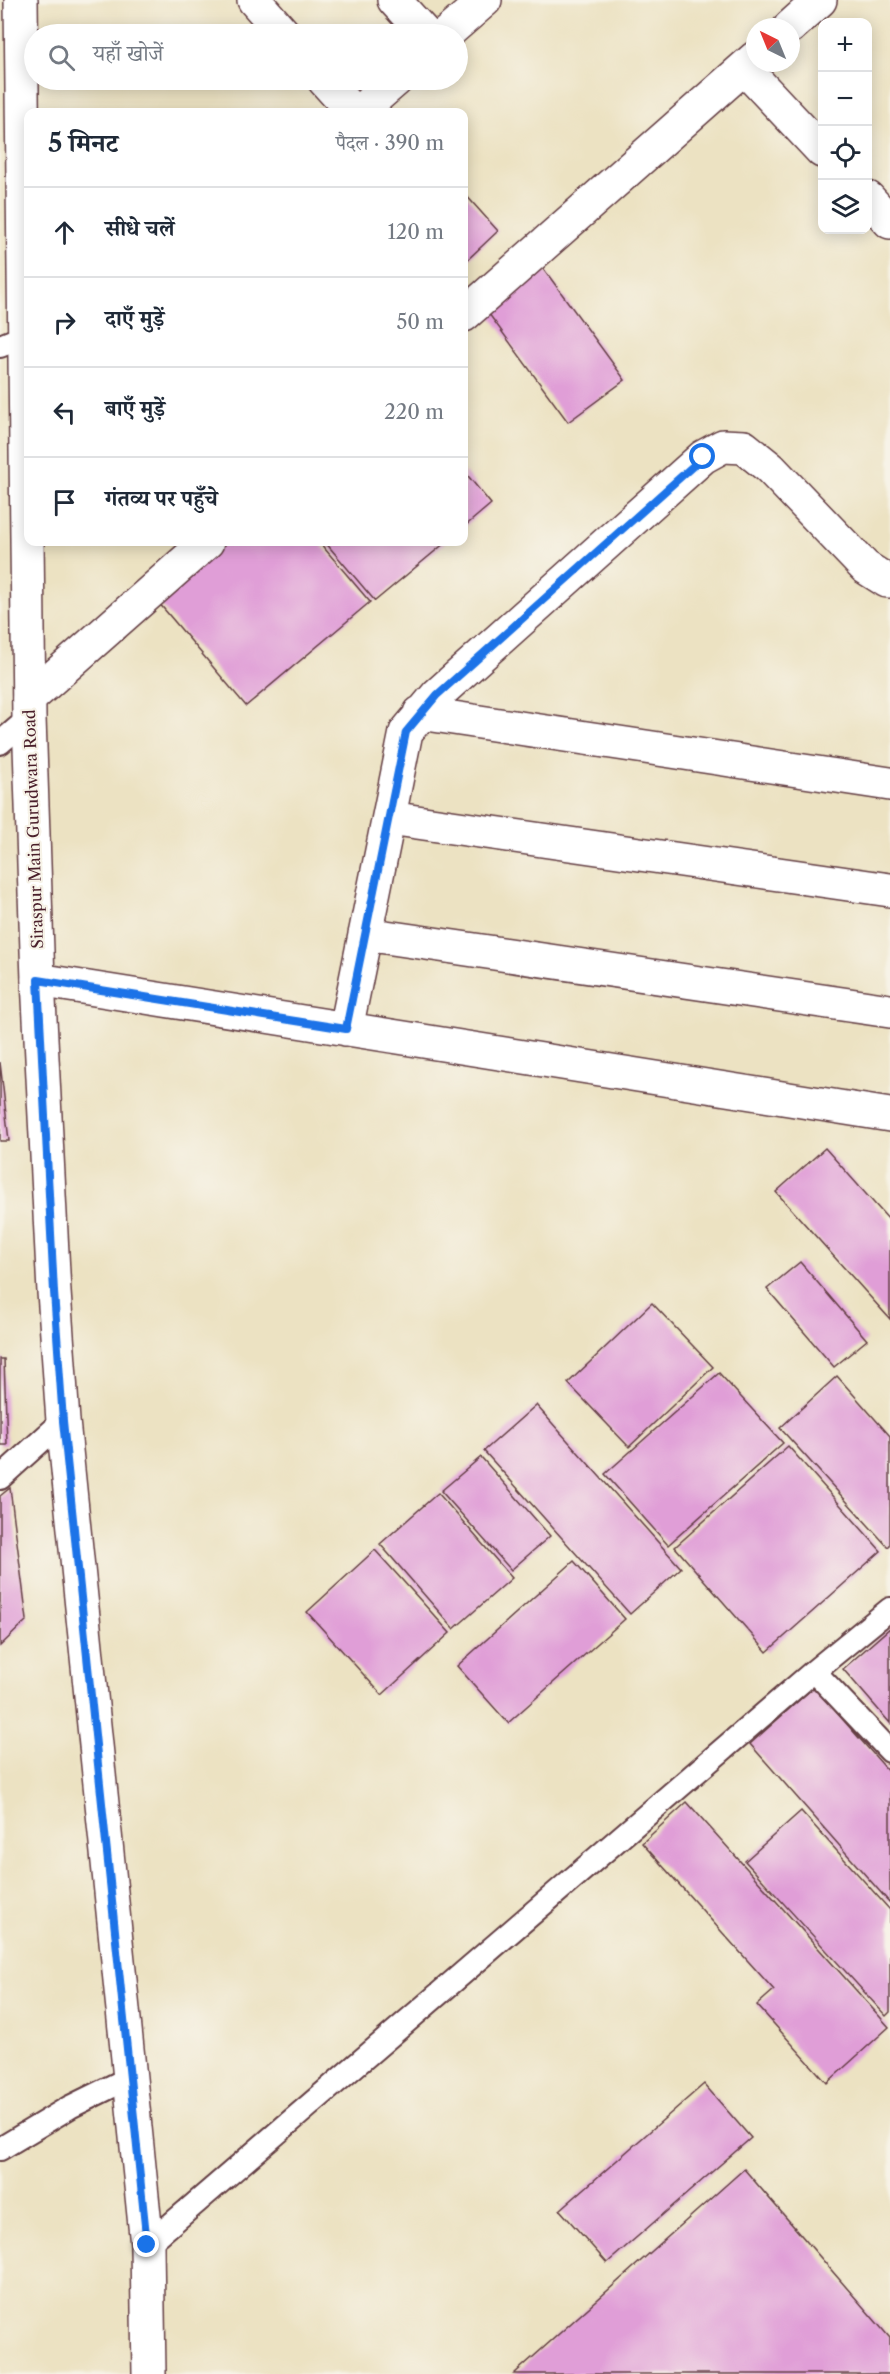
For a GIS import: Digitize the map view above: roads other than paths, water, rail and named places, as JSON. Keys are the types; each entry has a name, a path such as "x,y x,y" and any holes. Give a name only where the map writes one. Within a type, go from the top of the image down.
{"street":[{"name":"Siraspur Main Gurudwara Road","path":"21,0 12,341 29,709 38,980 54,1292 63,1421 147,2245 148,2374"},
{"path":"254,0 275,24"},
{"path":"394,0 416,24"},
{"path":"457,24 485,0"},
{"path":"800,18 820,0"},
{"path":"468,311 746,66"},
{"path":"756,72 818,146"},
{"path":"333,90 349,108"},
{"path":"364,108 384,90"},
{"path":"872,203 890,222"},
{"path":"346,1029 406,732 437,695 703,457 723,446 744,447 770,468 865,567 886,581 890,580"},
{"path":"29,709 203,546"},
{"path":"420,713 890,784"},
{"path":"389,818 890,890"},
{"path":"365,934 890,1011"},
{"path":"38,980 890,1115"}],"lane":[{"path":"0,743 29,709"},
{"path":"0,1478 63,1421"},
{"path":"147,2245 814,1671 890,1609"},
{"path":"814,1671 890,1751"},
{"path":"0,2149 70,2107 131,2077"}]}
